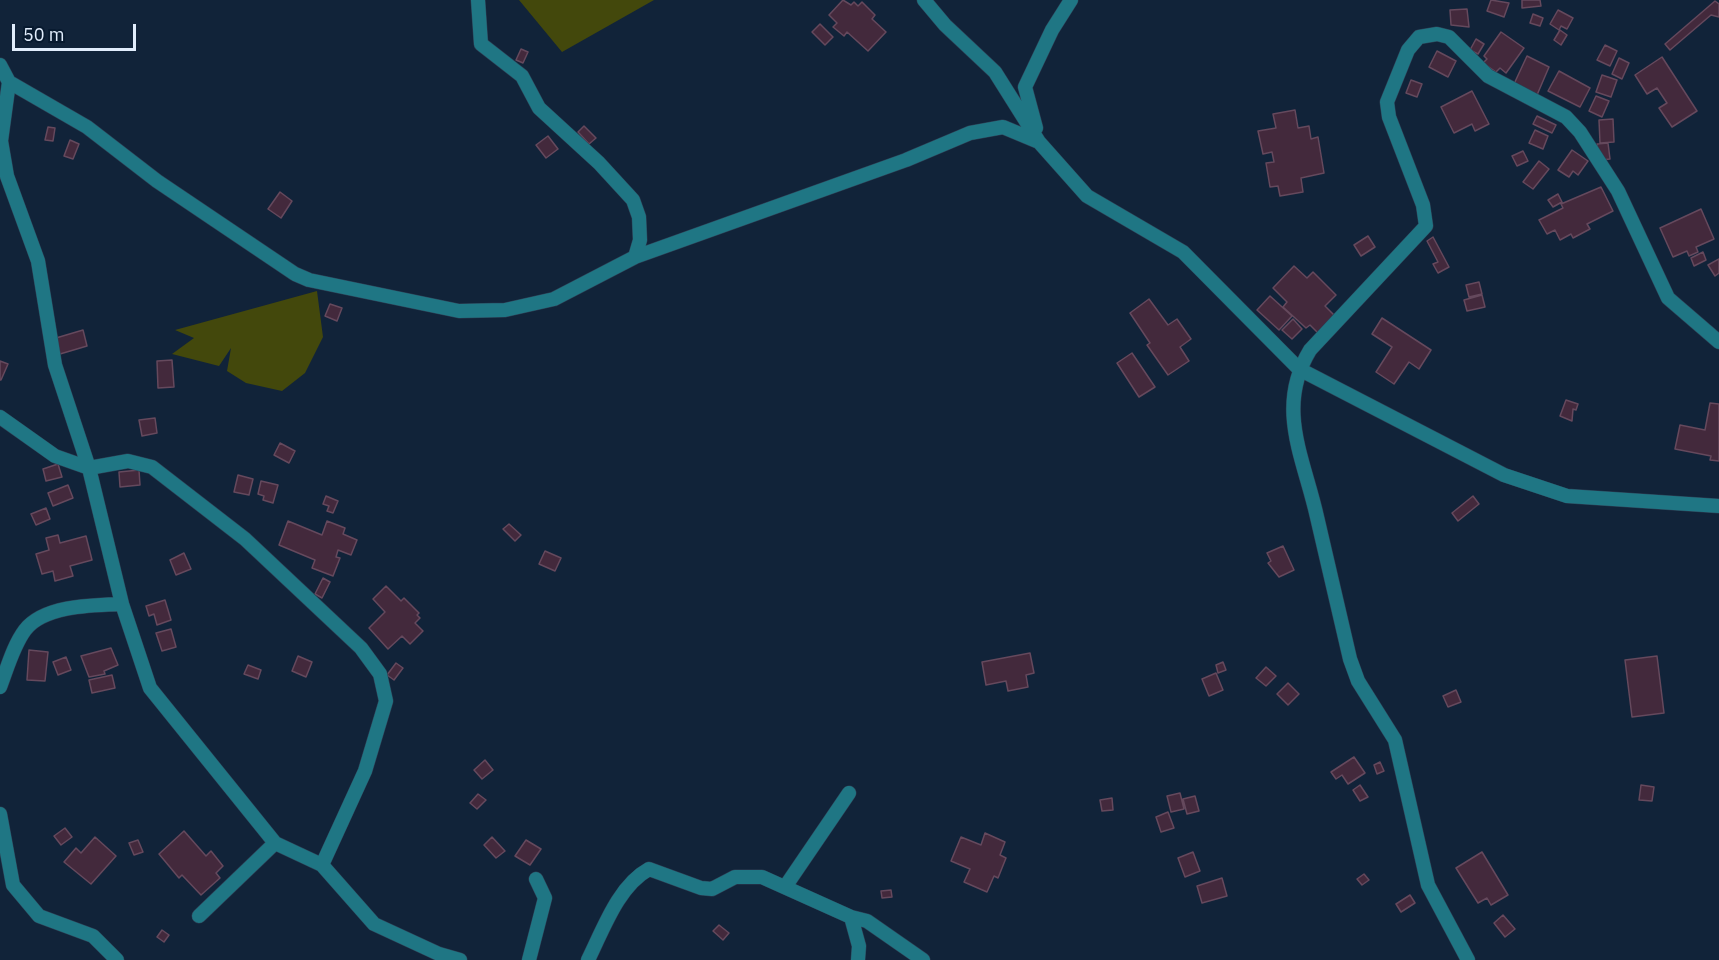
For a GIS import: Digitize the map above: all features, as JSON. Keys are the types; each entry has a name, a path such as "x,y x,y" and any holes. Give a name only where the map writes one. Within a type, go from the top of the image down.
{"street":[{"path":"478,0 481,44 522,76 538,108 598,163 633,200 639,217 640,240 635,257"},
{"path":"924,0 945,25 995,72 1039,142 1087,196 1183,252 1299,369 1504,474 1567,496 1719,506"},
{"path":"1039,142 1025,87 1052,30 1071,0"},
{"path":"1468,960 1428,885 1395,740 1358,681 1350,659 1316,511 1296,445 1294,406 1299,369 1310,350 1426,226 1423,205 1389,117 1387,102 1408,50 1419,37 1437,34 1449,37 1488,76 1566,117 1580,132 1618,191 1668,298 1719,342"},
{"path":"0,65 9,82 87,127 157,181 295,274 309,280 459,311 505,310 554,299 635,257 906,160 970,133 1003,127 1039,142"},
{"path":"9,82 1,141 7,176 38,261 55,365 89,468 122,604 150,688 275,843 322,865 374,924 439,954 460,960"},
{"path":"0,417 55,456 89,468 128,461 152,467 245,539 361,648 380,674 386,701 365,771 322,865"},
{"path":"0,687 20,638 29,625 66,607 122,604"},
{"path":"785,888 849,794"},
{"path":"0,814 13,885 39,916 93,936 117,960"},
{"path":"199,916 275,843"},
{"path":"588,960 613,910 638,875 649,869 701,888 712,889 735,877 751,875 762,877 851,917 867,921 923,960"},
{"path":"529,960 545,898 536,879"},
{"path":"0,892 13,885"},
{"path":"851,917 859,946 858,960"}],"green space":[{"path":"519,0 654,0 562,52"},
{"path":"317,291 323,337 305,373 282,391 246,383 227,371 231,348 219,366 172,354 194,338 175,330"}],"building":[{"path":"843,0 851,5 854,2 858,6 862,2 875,15 872,19 886,32 868,51 847,32 844,36 833,27 837,23 829,15"},
{"path":"1491,0 1509,3 1504,17 1487,11"},
{"path":"1522,0 1540,0 1541,6 1522,8"},
{"path":"1715,1 1719,4 1719,17 1711,15 1670,50 1665,44"},
{"path":"1467,9 1469,27 1451,25 1450,10"},
{"path":"1558,10 1573,18 1567,29 1561,26 1559,30 1550,24"},
{"path":"1533,14 1543,18 1540,26 1530,23"},
{"path":"820,24 833,37 825,45 812,32"},
{"path":"1560,30 1567,35 1561,45 1554,40"},
{"path":"1501,32 1524,48 1506,73 1500,68 1496,72 1483,63 1487,59 1484,56"},
{"path":"1476,39 1484,44 1478,54 1470,50"},
{"path":"1605,45 1617,51 1610,66 1597,60"},
{"path":"521,49 528,52 523,63 516,60"},
{"path":"1437,51 1456,61 1448,77 1429,67"},
{"path":"1527,56 1549,67 1537,95 1514,84"},
{"path":"1662,57 1697,111 1672,127 1659,108 1667,103 1657,88 1647,94 1635,75"},
{"path":"1619,58 1629,63 1622,79 1612,74"},
{"path":"1559,71 1590,88 1580,107 1548,91"},
{"path":"1602,75 1617,80 1611,97 1596,92"},
{"path":"1411,80 1422,84 1417,97 1406,93"},
{"path":"1472,91 1489,124 1475,131 1472,124 1454,133 1441,107"},
{"path":"1596,96 1609,101 1602,117 1589,111"},
{"path":"1295,110 1298,128 1309,126 1311,139 1318,137 1324,173 1301,178 1303,192 1280,196 1278,186 1270,187 1266,163 1274,162 1272,152 1263,154 1258,131 1276,128 1273,114"},
{"path":"1537,116 1556,125 1552,133 1533,124"},
{"path":"1613,119 1614,142 1600,143 1599,120"},
{"path":"584,126 596,138 589,144 578,132"},
{"path":"48,127 55,128 53,141 45,140"},
{"path":"1535,130 1548,136 1543,149 1529,143"},
{"path":"548,136 558,149 546,158 536,145"},
{"path":"70,140 79,144 73,159 64,156"},
{"path":"1608,143 1610,159 1602,160 1598,155 1597,144"},
{"path":"1572,150 1588,161 1578,175 1573,171 1569,177 1558,170"},
{"path":"1523,151 1528,161 1517,166 1512,156"},
{"path":"1539,161 1549,169 1533,189 1523,182"},
{"path":"1601,187 1613,211 1587,224 1590,229 1573,238 1571,234 1560,240 1555,230 1547,234 1539,220 1563,208 1561,204"},
{"path":"280,192 292,201 281,218 268,209"},
{"path":"1558,194 1562,202 1553,207 1548,200"},
{"path":"1701,209 1714,239 1696,247 1698,252 1689,256 1687,251 1673,257 1660,228"},
{"path":"1368,236 1375,247 1361,256 1354,245"},
{"path":"1433,237 1449,267 1438,273 1433,264 1438,262 1427,241"},
{"path":"1703,252 1706,260 1694,266 1691,258"},
{"path":"1719,259 1719,273 1715,276 1708,265"},
{"path":"1294,266 1307,278 1313,272 1336,295 1325,306 1335,316 1318,333 1310,325 1306,328 1283,307 1287,302 1273,288"},
{"path":"1479,282 1482,294 1469,297 1466,285"},
{"path":"1482,295 1485,307 1467,311 1464,300"},
{"path":"1270,296 1292,316 1279,330 1257,310"},
{"path":"1149,299 1168,325 1177,319 1191,339 1180,347 1189,361 1168,375 1147,345 1150,343 1130,313"},
{"path":"330,304 342,308 337,321 325,316"},
{"path":"1382,318 1431,350 1419,369 1409,362 1394,384 1376,372 1392,347 1372,334"},
{"path":"1293,319 1302,329 1292,339 1282,330"},
{"path":"83,330 87,346 60,354 56,338"},
{"path":"1132,353 1155,387 1139,397 1117,363"},
{"path":"172,360 174,387 158,388 157,361"},
{"path":"0,361 8,364 1,380 0,380"},
{"path":"1566,400 1578,404 1576,410 1573,409 1572,421 1560,416"},
{"path":"1710,403 1719,404 1719,461 1710,460 1711,456 1675,449 1680,425 1705,430"},
{"path":"155,418 157,433 142,436 139,420"},
{"path":"280,443 295,451 289,463 274,455"},
{"path":"58,464 62,477 46,481 43,469"},
{"path":"139,470 140,485 120,487 119,472"},
{"path":"238,475 253,479 249,495 234,492"},
{"path":"261,481 278,485 273,503 263,500 264,496 258,494"},
{"path":"68,485 73,498 53,506 48,493"},
{"path":"326,496 338,501 333,513 327,511 329,506 323,504"},
{"path":"1473,496 1479,504 1458,521 1452,513"},
{"path":"46,508 50,519 36,525 31,514"},
{"path":"288,521 322,535 327,521 345,528 343,534 357,540 351,555 338,550 336,557 340,558 333,576 312,568 315,560 279,545"},
{"path":"509,524 521,535 515,541 503,529"},
{"path":"58,535 60,543 86,536 92,560 70,566 73,576 55,581 53,571 42,574 36,554 49,550 46,538"},
{"path":"1283,546 1294,570 1279,577 1268,563 1271,561 1267,553"},
{"path":"545,551 561,558 555,571 539,564"},
{"path":"184,553 191,569 176,575 170,560"},
{"path":"323,578 330,582 322,598 315,594"},
{"path":"386,586 401,601 404,598 419,613 417,615 420,618 415,623 423,631 410,644 402,636 388,649 369,628 385,612 373,599"},
{"path":"165,600 171,620 157,625 154,614 149,616 146,606"},
{"path":"171,629 176,647 162,651 156,633"},
{"path":"111,648 118,665 104,671 105,674 89,677 81,656"},
{"path":"29,650 48,652 45,681 27,680"},
{"path":"1030,653 1034,673 1026,675 1028,687 1008,691 1006,681 986,685 982,662"},
{"path":"298,656 312,662 306,677 292,671"},
{"path":"1657,656 1664,713 1632,717 1625,660"},
{"path":"66,657 71,670 58,675 53,662"},
{"path":"1223,662 1226,670 1218,673 1216,665"},
{"path":"396,663 403,668 394,680 387,675"},
{"path":"248,665 261,670 258,679 244,674"},
{"path":"1266,667 1276,676 1266,686 1256,678"},
{"path":"1216,673 1223,690 1209,696 1202,679"},
{"path":"112,675 115,688 92,693 89,680"},
{"path":"1288,683 1299,694 1288,705 1277,694"},
{"path":"1456,690 1461,702 1448,707 1443,696"},
{"path":"1354,757 1365,773 1348,784 1342,775 1336,779 1331,772"},
{"path":"485,760 493,770 482,779 474,770"},
{"path":"1380,762 1384,771 1377,774 1374,765"},
{"path":"1360,785 1368,797 1360,801 1353,790"},
{"path":"1641,785 1654,787 1652,801 1639,800"},
{"path":"1180,793 1184,809 1171,812 1167,796"},
{"path":"478,794 486,800 477,809 470,803"},
{"path":"1195,796 1199,811 1187,814 1183,799"},
{"path":"1112,798 1113,810 1102,811 1100,800"},
{"path":"1168,812 1174,828 1161,832 1156,817"},
{"path":"65,828 72,837 61,845 54,836"},
{"path":"184,831 206,856 211,851 223,866 216,873 220,878 201,895 182,875 179,878 159,854"},
{"path":"985,833 1005,842 1000,855 1006,858 998,878 994,876 987,892 964,882 970,869 951,861 961,837 981,845"},
{"path":"95,837 116,856 91,884 64,862 76,848 81,853"},
{"path":"492,837 505,851 496,858 484,845"},
{"path":"138,840 143,852 134,855 129,843"},
{"path":"526,840 541,849 530,865 515,856"},
{"path":"1193,852 1200,871 1185,877 1178,858"},
{"path":"1482,852 1508,895 1491,905 1487,898 1478,903 1456,868"},
{"path":"1364,874 1369,880 1362,885 1357,879"},
{"path":"1222,878 1227,896 1202,903 1197,886"},
{"path":"891,890 892,897 882,898 881,891"},
{"path":"1410,895 1415,903 1401,912 1396,904"},
{"path":"1503,915 1515,929 1505,937 1494,923"},
{"path":"719,925 729,933 723,940 713,931"},
{"path":"162,930 169,935 164,942 157,937"}]}
